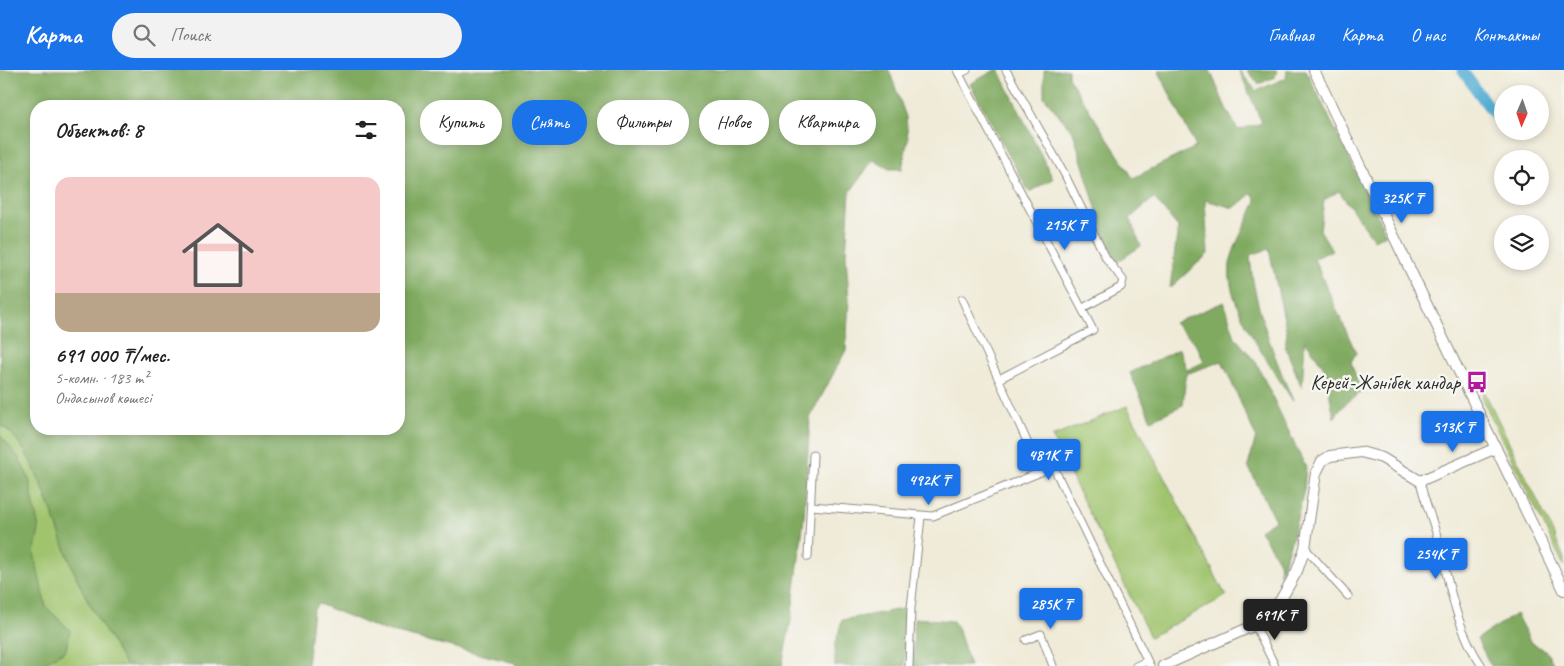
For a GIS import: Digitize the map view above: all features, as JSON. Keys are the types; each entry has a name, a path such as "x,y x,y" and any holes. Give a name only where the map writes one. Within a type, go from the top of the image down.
{"main road":[{"path":"1314,70 1564,590"},
{"path":"1163,666 1255,626 1280,600 1297,572 1306,548 1316,473 1322,461 1330,456 1361,452 1382,458 1420,481 1496,448"}],"street":[{"path":"966,70 958,72 1093,330 999,379"},
{"path":"1006,70 1064,173 1106,258 1123,280 1121,287 1083,308"},
{"path":"962,299 1041,472"},
{"path":"808,557 813,456"},
{"path":"812,506 921,517 933,516 1053,466 1149,664 1136,666"},
{"path":"1420,481 1434,524 1451,600 1463,631 1482,666"},
{"path":"909,666 911,608 921,517"},
{"path":"1306,548 1348,596"},
{"path":"1255,626 1275,666"},
{"path":"1026,640 1041,634 1053,666"}],"green space":[{"path":"0,70 889,70 906,117 908,139 902,169 889,169 873,160 850,192 846,255 849,300 846,350 810,418 804,518 791,620 782,666 516,666 515,663 377,628 319,604 313,610 307,666 126,666 79,582 44,490 24,450 13,435 0,425"},
{"path":"995,70 999,70 1053,179 1029,192 970,84"},
{"path":"1044,70 1068,70 1068,77 1133,178 1196,147 1158,70 1210,70 1225,106 1238,130 1262,123 1239,70 1256,91 1286,78 1287,70 1306,70 1386,234 1374,240 1339,191 1324,200 1320,230 1332,250 1314,259 1356,353 1351,362 1361,392 1344,405 1334,418 1325,369 1305,340 1302,388 1285,346 1287,333 1269,249 1250,255 1252,274 1266,330 1293,401 1251,335 1234,298 1230,280 1230,264 1256,201 1252,193 1234,208 1205,200 1208,254 1170,288 1178,227 1154,198 1130,218 1141,246 1117,262 1104,234 1073,132 1044,97"},
{"path":"1247,70 1277,70 1275,77 1259,84"},
{"path":"1224,302 1235,337 1257,364 1306,468 1304,490 1293,535 1280,574 1279,562 1260,530 1275,520 1248,466 1256,437 1222,361 1186,374 1183,405 1151,420 1130,373 1179,349 1187,370 1204,362 1195,343 1174,323"},
{"path":"1484,391 1548,522 1564,558 1564,566 1482,399"},
{"path":"1127,406 1226,596 1150,637 1052,437"},
{"path":"0,425 13,435 34,469 44,490 79,582 126,666 0,666"},
{"path":"0,435 19,458 29,479 39,530 34,553 46,607 70,630 66,650 38,666 0,666"},
{"path":"902,609 905,615 905,666 835,666 835,645 842,620"},
{"path":"1516,614 1531,643 1545,650 1555,666 1491,666 1477,639"},
{"path":"914,618 953,621 959,631 970,666 913,666"}],"waterway":[{"path":"1462,70 1494,114"}],"place":[{"name":"Керей-Жәнібек хандар","path":"1477,382"}]}
